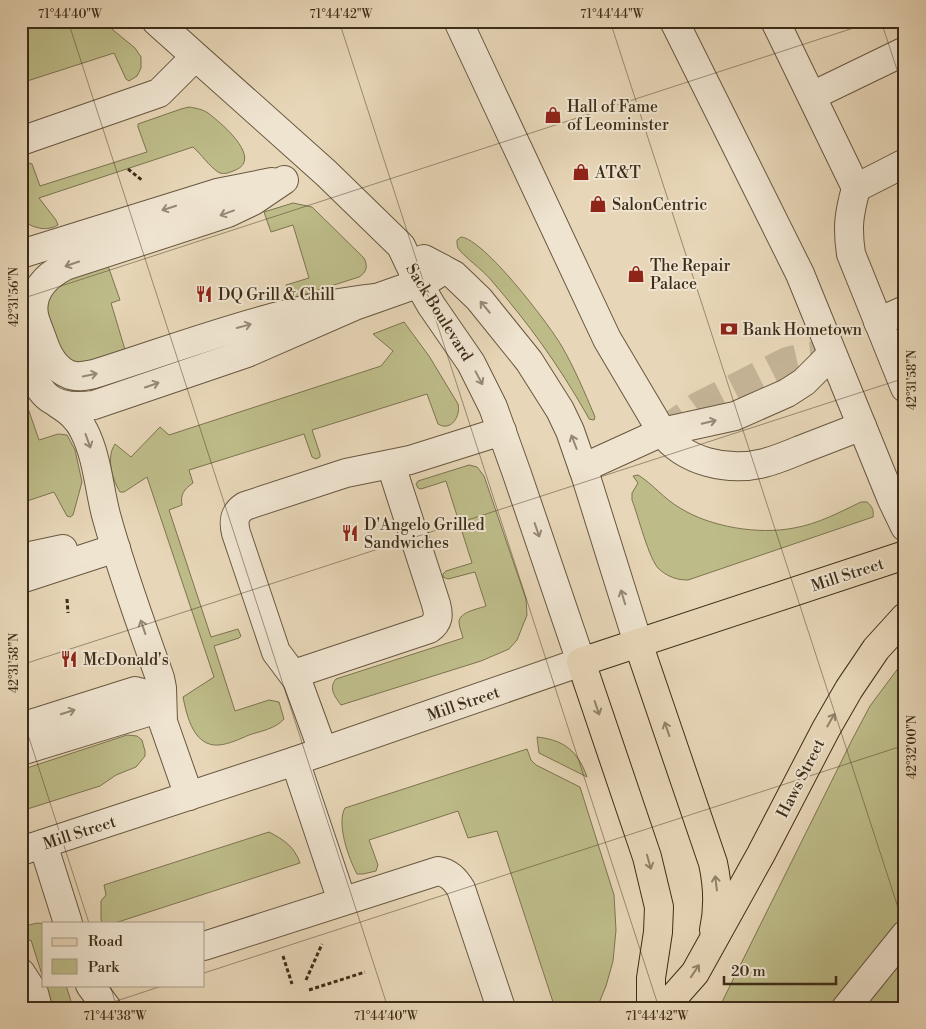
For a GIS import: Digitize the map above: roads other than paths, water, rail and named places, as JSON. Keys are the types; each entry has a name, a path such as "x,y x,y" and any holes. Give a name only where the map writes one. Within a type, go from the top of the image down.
{"main road":[{"name":"Mill Street","path":"581,662 905,555"},
{"name":"Haws Street","path":"664,1008 695,973 849,689 876,649 905,616"},
{"name":"Haws Street","path":"638,643 713,863 717,882 718,905 709,948"},
{"path":"581,662 654,882 659,907 658,932 651,978 651,1008"}],"street":[{"name":"Sack Boulevard","path":"156,21 320,168 401,246 419,284 431,305 471,363 493,407 581,662"},
{"path":"458,21 607,339 670,443 686,454 702,460 731,465 750,465 779,458 862,426"},
{"path":"674,21 800,274 905,526"},
{"path":"775,21 856,188 849,214 848,232 851,254 905,388"},
{"path":"812,96 905,51"},
{"path":"21,141 159,93 195,56"},
{"path":"856,188 905,163"},
{"path":"21,254 217,193 284,180 320,168"},
{"path":"284,180 254,200 228,213 65,266 53,272 43,282 36,294 34,315 47,352 60,370 77,377 94,374 261,322 355,300 376,298"},
{"path":"401,246 454,275 479,299 528,361 560,410 570,431 583,468 638,643"},
{"path":"58,404 94,405 247,353 376,298 419,284 436,275 441,268"},
{"path":"878,322 905,310"},
{"path":"21,343 32,374 41,390 70,412 77,420 89,443 106,515 160,678 163,722 189,796"},
{"path":"583,468 662,432 735,416 786,393 804,382 832,354"},
{"path":"323,751 294,674 276,652 236,533 234,521 236,514 245,506 330,478 360,470 391,465 502,431"},
{"path":"294,674 429,629 434,626 438,619 436,604 391,465"},
{"path":"21,558 77,546 102,544 116,548"},
{"path":"21,579 116,548"},
{"name":"Mill Street","path":"32,848 295,761 581,662"},
{"path":"21,727 135,691 150,695 162,708"},
{"path":"21,751 162,708"},
{"path":"295,761 342,901"},
{"path":"32,848 68,922"},
{"path":"205,946 431,872 445,872 457,882 464,896 501,1008"},
{"path":"846,1008 905,935"},
{"path":"21,973 34,993 38,1008"},
{"path":"86,1008 89,986"},
{"path":"90,986 107,1008"}],"tunnel":[{"path":"662,432 698,406 787,361 808,356 832,354"}],"place":[{"name":"Hall of Fame of Leominster","path":"553,115"},
{"name":"AT&T","path":"581,172"},
{"name":"SalonCentric","path":"598,204"},
{"name":"The Repair Palace","path":"636,274"},
{"name":"DQ Grill & Chill","path":"204,294"},
{"name":"Bank Hometown","path":"729,329"},
{"name":"D'Angelo Grilled Sandwiches","path":"350,533"},
{"name":"McDonald's","path":"69,659"}]}
